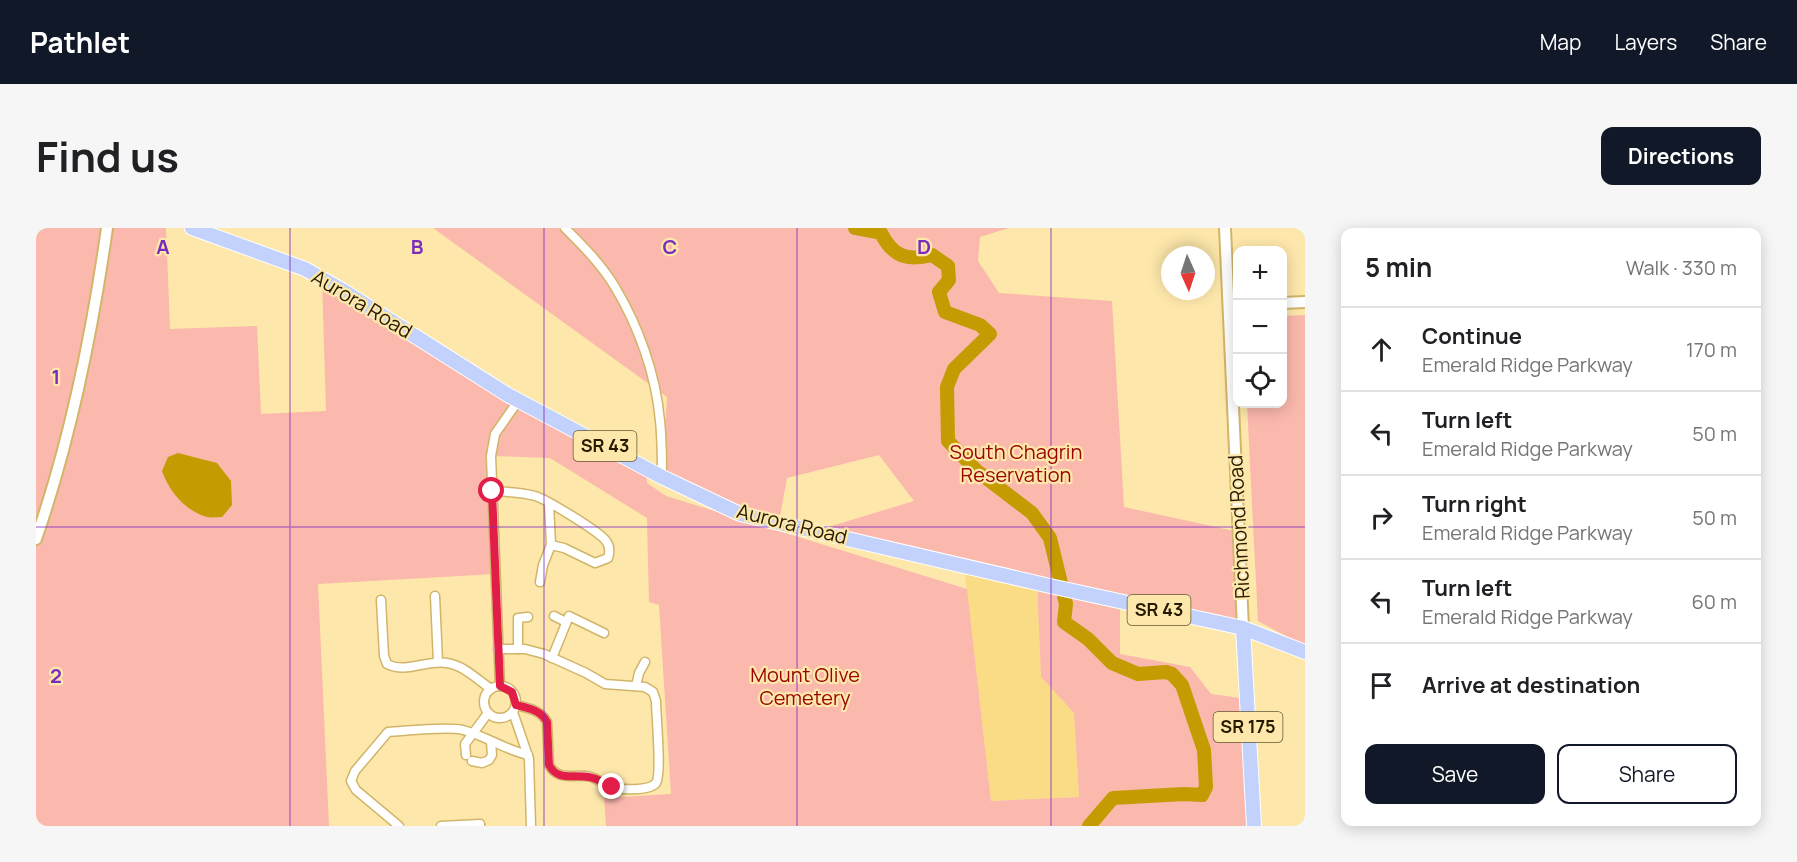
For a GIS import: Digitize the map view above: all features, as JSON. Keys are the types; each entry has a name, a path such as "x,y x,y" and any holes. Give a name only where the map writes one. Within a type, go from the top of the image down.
{"main road":[{"name":"Aurora Road","path":"192,228 305,269 518,401 662,477 740,514 1075,592 1243,628 1305,652"},
{"name":"Richmond Road","path":"1243,628 1254,826"}],"street":[{"path":"36,539 57,475 79,393 107,228"},
{"path":"565,228 586,249 615,287 638,334 652,374 660,421 662,477"},
{"name":"Richmond Road","path":"1225,228 1233,305"},
{"path":"1287,303 1305,302"},
{"name":"Richmond Road","path":"1235,354 1243,628"},
{"path":"488,713 484,701 495,688 498,649 491,456 495,434 518,401"},
{"path":"492,491 535,496 549,503 597,531 607,541 610,553 608,558 596,563 564,548 551,545"},
{"path":"540,582 543,565 551,545 549,503"},
{"path":"435,596 438,662"},
{"path":"381,600 384,656 387,664 398,667 438,662 459,667 495,688 512,692 514,709 528,755 531,826"},
{"path":"554,616 566,622"},
{"path":"552,658 568,616 604,633"},
{"path":"518,649 518,618 528,617"},
{"path":"488,713 501,718 514,709 536,711 544,717 547,722 549,765 557,774 590,777 612,787 624,789 651,788 658,779 656,701 653,692 636,686 605,684 552,658 525,649 498,649"},
{"path":"636,686 645,662"},
{"path":"488,713 465,744 469,758 482,763 489,760 492,754 491,742"},
{"path":"399,826 356,790 351,781 355,771 388,732 460,729 502,748 528,755"},
{"path":"441,826 480,826"}],"shaded area":[{"path":"178,453 217,463 231,481 232,505 222,517 209,517 192,510 169,486 162,471 168,457"},
{"path":"964,566 1037,583 1041,677 1074,713 1079,797 991,801"}],"green space":[{"path":"36,228 166,228 170,329 257,326 261,414 326,411 322,279 646,468 647,483 666,496 967,589 991,801 1079,797 1074,713 1041,677 1037,583 815,531 914,501 879,455 787,478 779,522 662,477 667,397 433,228 1009,228 980,237 978,261 999,293 1112,301 1124,507 1239,532 1243,628 1120,602 1120,654 1190,667 1211,694 1247,699 1254,826 606,826 604,798 671,794 659,605 649,602 647,518 550,458 492,456 495,574 318,584 329,826 36,826"},
{"path":"1305,315 1305,646 1258,621 1247,408 1287,408 1287,316"}],"waterway":[{"path":"855,228 881,233 891,247 902,255 908,257 932,255 948,266 949,280 939,292 945,312 980,325 990,334 954,369 947,387 948,441 977,471 1032,513 1050,538 1066,604 1064,622 1088,639 1112,663 1138,674 1166,672 1172,674 1182,685 1204,750 1206,787 1202,795 1113,798 1089,826"}],"route":[{"path":"492,491 500,686 512,692 516,705 536,711 544,717 547,722 551,770 563,776 590,777 612,787"}],"park label":[{"name":"South Chagrin Reservation","path":"1016,464"},
{"name":"Mount Olive Cemetery","path":"805,686"}]}
